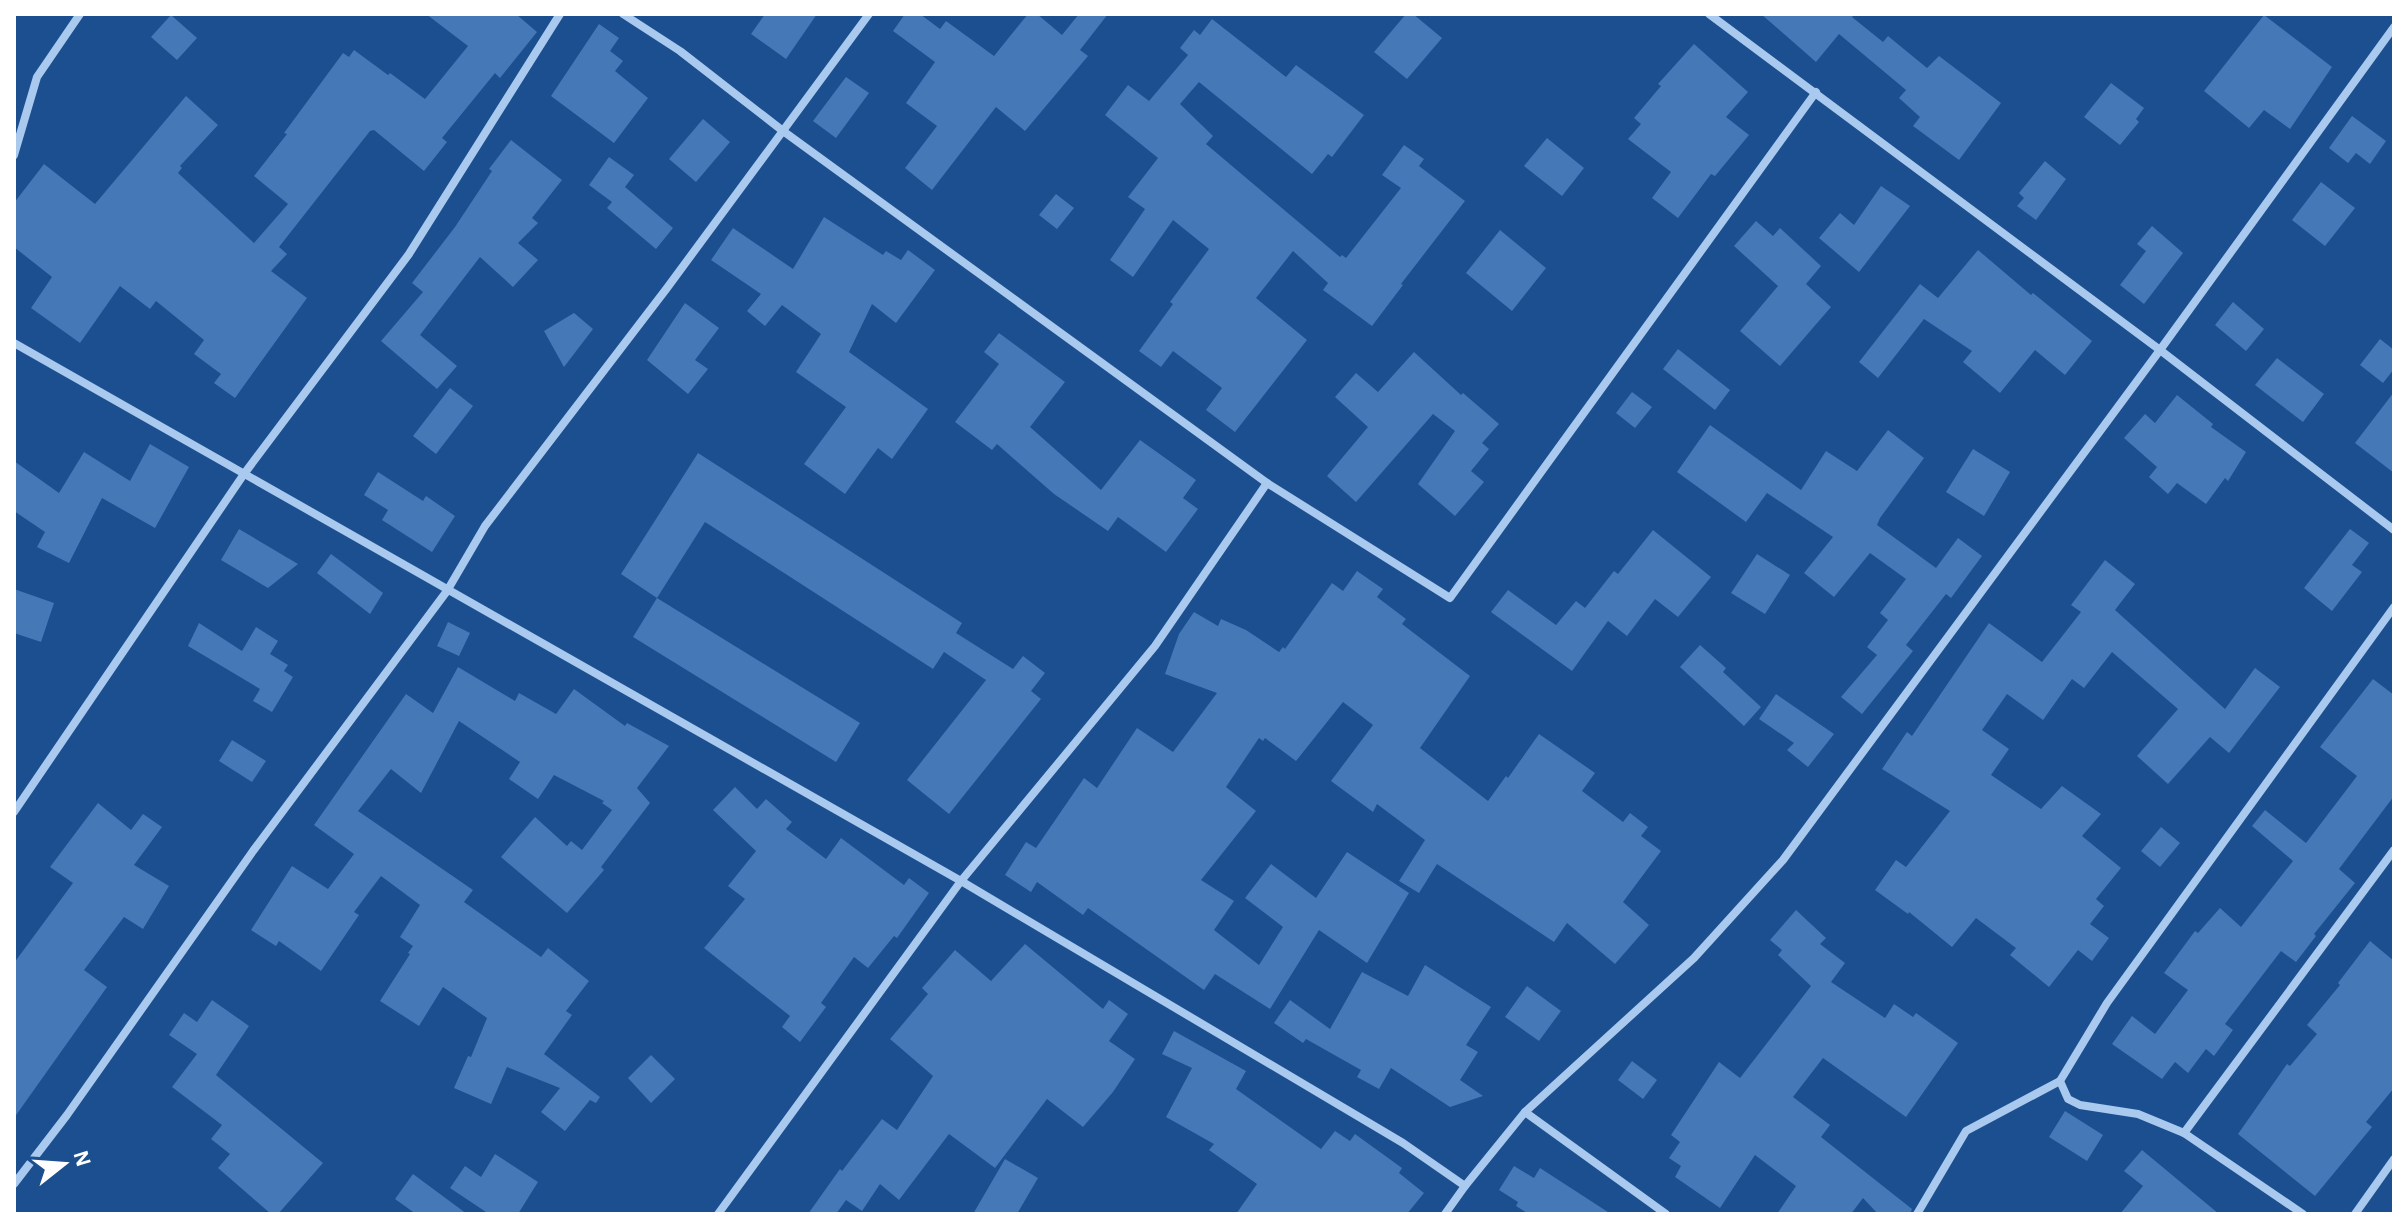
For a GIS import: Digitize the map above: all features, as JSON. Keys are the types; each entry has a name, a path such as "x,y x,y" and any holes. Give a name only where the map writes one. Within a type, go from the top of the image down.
{"street":[{"path":"14,155 37,77 80,14"},
{"path":"14,812 244,474 409,254 560,14"},
{"path":"623,14 680,51 783,131 1267,483 1450,598 1816,92"},
{"path":"14,1184 67,1115 253,851 447,591 485,526 869,14"},
{"path":"1709,14 2160,350 2394,530"},
{"path":"1445,1214 1525,1112 1694,958 1783,860 2394,27"},
{"path":"14,343 961,881 1403,1143 1465,1186"},
{"path":"718,1214 961,881 1155,646 1267,483"},
{"path":"1917,1214 1966,1131 2060,1081 2107,1003 2394,607"},
{"path":"2184,1133 2394,850"},
{"path":"2060,1081 2068,1099 2080,1105 2138,1114 2184,1133 2303,1214"},
{"path":"1525,1112 1666,1214"},
{"path":"2355,1214 2394,1159"}],"building":[{"path":"426,14 516,14 537,32 500,78 495,73 442,138 447,142 424,171 374,130 370,131 279,247 287,254 271,271 307,298 235,398 214,383 221,374 194,354 204,340 156,301 150,309 120,286 80,343 31,308 52,277 14,247 14,203 44,164 95,204 186,96 218,125 180,166 182,168 178,173 254,243 288,204 254,176 343,53 349,57 354,50 425,99 468,46"},
{"path":"765,14 817,14 786,59 751,34"},
{"path":"905,14 920,14 940,29 946,21 994,56 1028,14 1037,14 1062,35 1079,14 1108,14 1080,50 1088,56 1025,131 996,107 932,190 905,168 937,126 906,103 935,62 893,31"},
{"path":"1406,14 1413,14 1442,38 1407,79 1374,52"},
{"path":"1761,14 1855,14 1852,17 1883,42 1888,36 1927,68 1939,56 2001,103 1959,160 1913,126 1920,117 1899,98 1906,90 1839,34 1816,62"},
{"path":"171,15 197,38 177,60 151,37"},
{"path":"2264,15 2332,67 2290,129 2264,110 2249,128 2204,91"},
{"path":"1212,19 1286,77 1296,65 1364,115 1332,157 1328,154 1312,174 1199,82 1180,104 1213,136 1206,144 1340,257 1346,258 1401,188 1382,175 1404,145 1424,159 1419,166 1465,201 1372,326 1323,290 1328,283 1293,251 1256,298 1307,340 1235,432 1206,410 1222,388 1173,351 1161,367 1139,351 1209,249 1173,220 1133,277 1110,260 1145,209 1128,197 1158,158 1105,115 1128,85 1149,101 1188,55 1180,48 1194,30 1200,35"},
{"path":"599,24 619,38 610,51 623,61 615,71 648,98 614,143 551,96"},
{"path":"1694,44 1748,92 1726,117 1749,135 1715,176 1711,174 1678,218 1652,198 1671,172 1628,139 1641,124 1634,118 1661,86 1658,84"},
{"path":"846,77 869,93 836,138 813,121"},
{"path":"2111,83 2144,108 2136,119 2139,122 2120,145 2084,117"},
{"path":"2352,116 2386,141 2370,164 2356,153 2348,163 2329,148"},
{"path":"703,119 730,142 696,182 669,159"},
{"path":"1547,138 1584,168 1562,196 1524,166"},
{"path":"511,140 562,180 532,218 538,223 518,243 538,260 513,287 480,257 420,335 457,366 437,389 381,341 423,292 412,283 455,227 492,171 489,169"},
{"path":"609,157 634,175 625,187 673,228 656,249 607,208 612,202 589,185"},
{"path":"2045,161 2066,179 2036,220 2017,206 2024,198 2019,193"},
{"path":"2321,182 2355,208 2325,246 2292,220"},
{"path":"1881,186 1910,206 1859,272 1819,238 1840,213 1854,225"},
{"path":"1056,194 1074,208 1057,229 1039,215"},
{"path":"824,217 883,255 886,251 901,260 908,250 935,270 896,323 872,304 849,352 928,409 892,459 878,448 845,494 804,464 846,407 796,372 821,334 782,305 765,326 747,311 761,294 711,260 733,228 793,269"},
{"path":"1756,221 1773,236 1780,228 1821,266 1806,284 1831,307 1780,366 1740,331 1778,286 1734,246"},
{"path":"2152,226 2183,253 2144,304 2120,285 2146,251 2137,244"},
{"path":"1500,230 1546,268 1512,311 1466,273"},
{"path":"1978,250 2092,341 2065,375 2035,350 2000,393 1963,362 1972,351 1924,319 1878,378 1859,362 1920,284 1938,298"},
{"path":"2233,302 2264,329 2246,351 2215,325"},
{"path":"685,303 719,328 695,360 708,369 688,394 647,360"},
{"path":"574,313 593,329 564,367 544,331"},
{"path":"999,333 1065,382 1030,427 1101,490 1140,440 1196,480 1183,498 1198,509 1166,552 1118,517 1108,531 1054,494 997,444 992,450 955,422 999,364 984,352"},
{"path":"2380,339 2394,350 2394,369 2383,383 2360,365"},
{"path":"1678,349 1730,390 1715,410 1663,369"},
{"path":"1414,352 1461,395 1463,393 1499,424 1482,443 1489,449 1471,471 1484,482 1455,516 1418,484 1455,431 1433,414 1356,502 1327,476 1368,427 1335,397 1356,373 1378,392"},
{"path":"2277,358 2324,394 2303,422 2255,385"},
{"path":"450,388 473,406 436,454 413,436"},
{"path":"1632,392 1652,407 1635,428 1616,413"},
{"path":"2394,392 2394,473 2355,443"},
{"path":"2177,395 2213,424 2211,427 2246,452 2228,481 2225,478 2206,504 2177,483 2168,494 2149,477 2157,467 2124,438 2145,414 2155,423"},
{"path":"1710,425 1801,490 1826,451 1857,471 1888,430 1924,458 1877,525 1936,568 1958,538 1982,556 1951,598 1946,594 1906,645 1913,651 1862,714 1841,697 1877,655 1867,647 1888,620 1880,613 1906,579 1870,553 1834,597 1804,573 1833,537 1767,493 1746,522 1677,472"},
{"path":"150,444 189,467 155,528 102,498 69,563 37,547 45,532 14,511 14,461 59,493 84,452 130,481"},
{"path":"1973,449 2010,472 1984,516 1946,492"},
{"path":"698,453 962,623 956,633 1013,669 1023,656 1045,673 1031,691 1041,699 949,814 907,780 986,680 944,652 933,669 705,522 657,598 621,574"},
{"path":"378,472 423,501 426,496 455,516 432,552 382,520 388,510 364,495"},
{"path":"239,529 298,564 268,588 221,560"},
{"path":"2350,529 2369,543 2352,565 2362,572 2332,611 2304,588"},
{"path":"1653,530 1711,577 1678,617 1655,599 1627,636 1608,621 1572,671 1491,612 1508,590 1556,625 1576,601 1585,608 1614,571 1618,574"},
{"path":"331,554 383,593 370,614 317,573"},
{"path":"1757,554 1790,575 1765,614 1731,593"},
{"path":"2105,560 2135,584 2115,610 2225,709 2255,668 2280,687 2229,753 2210,737 2168,784 2137,756 2178,709 2112,652 2084,688 2072,679 2043,720 2007,694 1982,730 2009,749 1991,775 2041,809 2062,786 2101,814 2082,836 2121,868 2096,899 2104,906 2090,924 2109,938 2092,961 2078,950 2049,987 2010,955 2016,948 1976,918 1952,947 1909,912 1875,890 1896,860 1906,867 1950,811 1882,769 1907,732 1912,736 1989,623 2042,662 2081,612 2071,605"},
{"path":"1357,571 1383,589 1377,597 1406,619 1402,624 1470,676 1420,748 1488,801 1539,734 1595,773 1582,791 1623,822 1630,813 1648,827 1641,836 1661,851 1623,902 1649,925 1615,964 1567,923 1554,942 1437,864 1419,893 1399,881 1425,840 1377,804 1373,812 1331,781 1373,725 1343,702 1296,761 1265,738 1263,741 1259,738 1226,787 1256,811 1201,880 1234,901 1214,930 1259,965 1283,927 1245,898 1271,864 1316,898 1347,852 1409,893 1367,963 1319,930 1270,1009 1215,974 1204,990 1088,908 1083,915 1037,882 1031,892 1005,875 1026,842 1036,848 1084,778 1097,788 1137,728 1173,752 1217,693 1165,674 1179,634 1194,612 1218,626 1221,619 1246,630 1279,652 1283,647 1285,649 1332,583 1343,591"},
{"path":"14,589 54,603 41,642 14,633"},
{"path":"657,598 860,723 836,762 633,637"},
{"path":"448,622 470,633 459,656 437,646"},
{"path":"199,623 242,651 256,627 278,641 270,654 288,665 284,671 293,677 272,712 253,701 260,689 188,646"},
{"path":"1700,645 1726,668 1723,672 1761,707 1744,726 1680,667"},
{"path":"458,667 515,701 519,693 556,714 574,689 625,726 627,723 669,746 637,788 650,803 601,867 604,870 567,913 501,857 535,817 567,846 571,841 582,850 612,810 602,803 604,801 554,775 538,799 509,779 520,762 459,721 421,793 391,769 358,811 473,890 464,902 541,957 548,948 589,981 566,1011 572,1015 544,1054 600,1097 596,1103 590,1100 565,1131 541,1112 560,1088 507,1067 491,1104 454,1088 487,1018 443,987 419,1026 380,1001 410,954 413,946 400,937 420,905 381,876 354,912 359,915 321,971 279,941 276,946 251,930 292,866 328,889 354,854 314,825 406,694 433,713"},
{"path":"2373,679 2394,695 2394,796 2339,869 2355,883 2296,962 2281,951 2225,1024 2233,1030 2214,1056 2206,1049 2188,1073 2175,1062 2162,1079 2112,1044 2132,1016 2155,1034 2188,990 2164,973 2195,931 2198,933 2220,908 2241,927 2293,861 2252,826 2265,810 2306,843 2357,776 2320,747"},
{"path":"1776,694 1834,734 1808,767 1787,750 1794,743 1759,719"},
{"path":"232,740 266,761 252,782 219,761"},
{"path":"735,787 757,809 766,799 792,822 786,829 826,859 841,838 904,885 909,878 929,893 897,938 894,936 868,968 854,957 821,1003 826,1007 800,1042 782,1027 790,1016 704,948 745,899 728,886 756,851 713,810"},
{"path":"98,803 131,830 143,814 162,827 134,865 169,886 143,929 124,917 84,970 107,987 14,1118 14,963 73,883 50,867"},
{"path":"2161,827 2180,843 2160,867 2141,851"},
{"path":"1796,910 1826,938 1820,944 1845,963 1831,982 1885,1018 1894,1004 1913,1017 1916,1013 1958,1043 1906,1117 1823,1058 1793,1097 1830,1125 1821,1137 1912,1209 1910,1214 1878,1214 1863,1198 1851,1214 1777,1214 1796,1186 1755,1155 1720,1208 1675,1177 1681,1166 1669,1158 1680,1142 1671,1135 1719,1062 1740,1078 1811,986 1778,955 1782,950 1770,940"},
{"path":"2370,941 2394,961 2394,1088 2366,1122 2372,1127 2315,1196 2238,1134 2287,1064 2290,1066 2317,1034 2307,1025"},
{"path":"1025,944 1103,1009 1109,1000 1128,1014 1109,1041 1135,1059 1113,1092 1083,1127 1047,1099 995,1168 949,1134 899,1200 880,1184 862,1211 846,1200 836,1214 808,1214 840,1169 842,1171 882,1119 897,1130 933,1076 890,1039 928,994 922,988 955,950 991,981"},
{"path":"1425,965 1491,1007 1466,1045 1478,1052 1460,1080 1483,1096 1450,1107 1391,1068 1379,1089 1357,1077 1361,1070 1306,1039 1303,1043 1274,1023 1290,1000 1330,1029 1362,972 1408,996"},
{"path":"1527,986 1561,1011 1539,1041 1505,1017"},
{"path":"212,1000 249,1026 216,1075 323,1163 278,1214 271,1214 218,1168 230,1154 211,1139 222,1125 172,1087 197,1054 169,1035 184,1013 197,1022"},
{"path":"1174,1031 1246,1071 1236,1089 1321,1149 1335,1131 1350,1141 1355,1134 1402,1168 1399,1173 1424,1193 1407,1214 1236,1214 1257,1184 1209,1150 1214,1144 1166,1117 1192,1068 1162,1054"},
{"path":"651,1055 675,1079 651,1103 628,1078"},
{"path":"1632,1061 1657,1080 1643,1099 1618,1080"},
{"path":"2065,1111 2103,1135 2087,1161 2049,1137"},
{"path":"2142,1150 2219,1214 2120,1214 2143,1186 2124,1171"},
{"path":"495,1154 538,1182 518,1214 489,1214 450,1188 465,1166 481,1177"},
{"path":"1005,1159 1038,1178 1017,1214 973,1214"},
{"path":"1514,1166 1534,1178 1540,1168 1611,1214 1529,1214 1516,1206 1518,1202 1499,1190"},
{"path":"413,1174 467,1214 416,1214 395,1199"}]}
